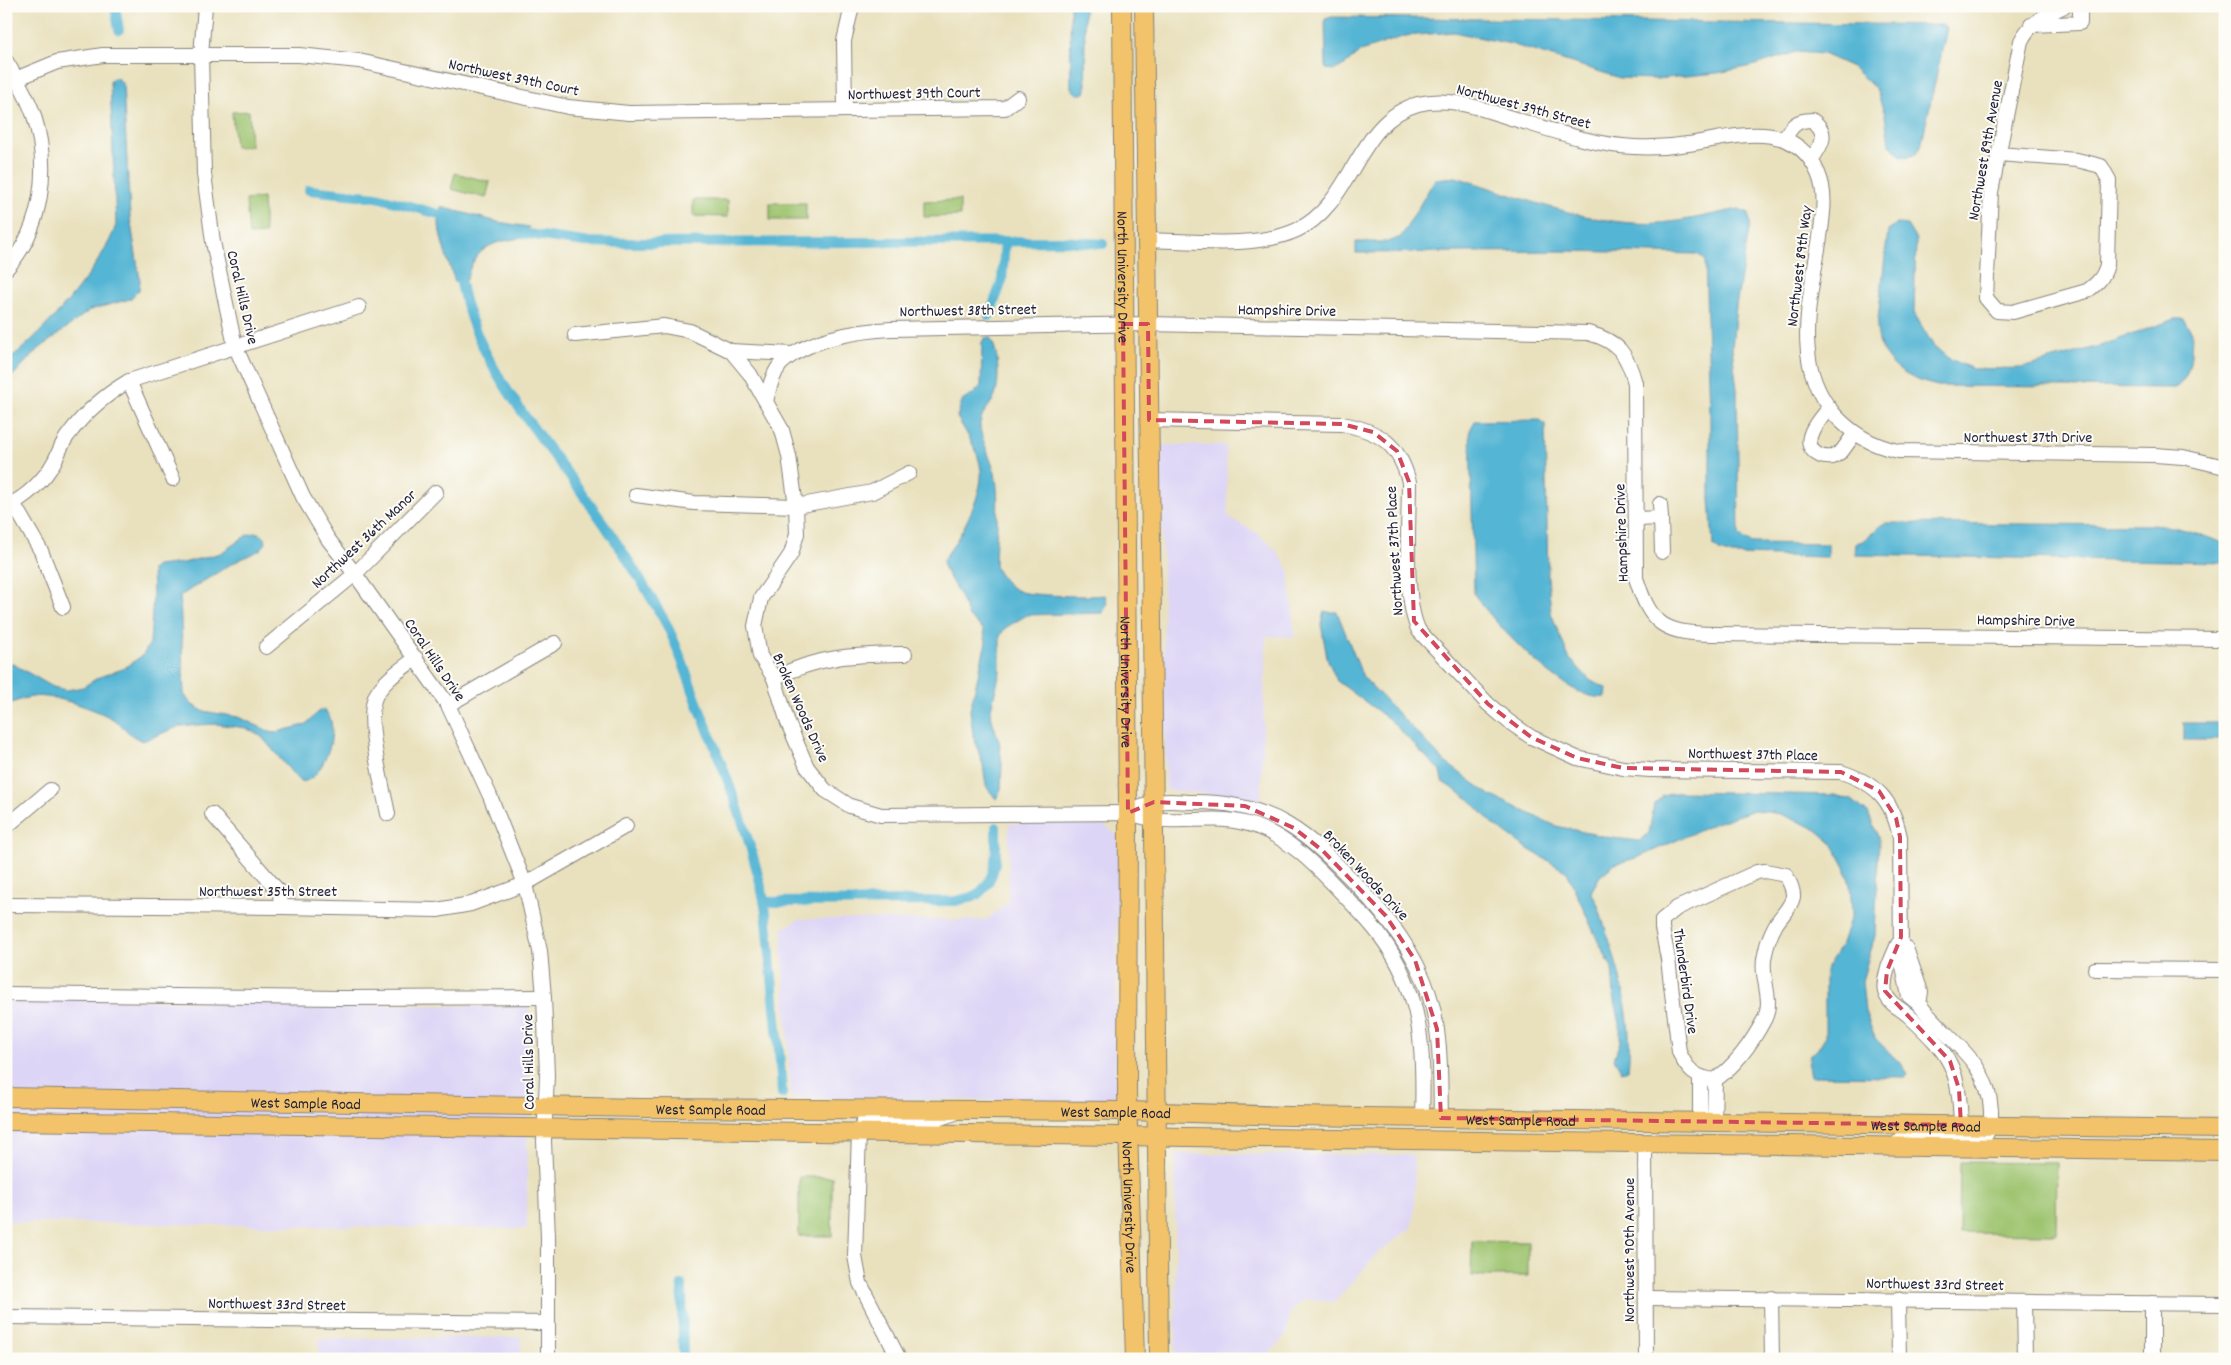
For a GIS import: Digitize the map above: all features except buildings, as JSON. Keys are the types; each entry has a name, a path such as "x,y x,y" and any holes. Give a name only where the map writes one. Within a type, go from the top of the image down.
{"main road":[{"name":"North University Drive","path":"1122,6 1128,812 1128,1136 1135,1359"},
{"name":"North University Drive","path":"1144,6 1159,1359"},
{"path":"1125,596 1152,595"},
{"path":"1126,622 1152,621"},
{"name":"West Sample Road","path":"6,1097 858,1110 1128,1111 1422,1118 2225,1129"},
{"path":"107,1122 153,1113 207,1112 224,1100"},
{"path":"224,1123 234,1113 280,1101"},
{"path":"764,1130 795,1121 839,1120 858,1110"},
{"path":"1500,1140 1529,1131 1600,1132 1613,1130 1621,1120"},
{"name":"West Sample Road","path":"6,1121 2225,1151"},
{"path":"1646,1142 1651,1134 1661,1130 1752,1131 1781,1123"}],"street":[{"name":"Coral Hills Drive","path":"205,6 201,55 204,174 213,242 235,346 302,497 328,539 416,658 448,705 490,796 526,884 540,951 544,997 547,1076 545,1128 548,1359"},
{"path":"845,110 844,41 852,6"},
{"name":"Northwest 89th Avenue","path":"1999,154 2077,160 2101,166 2108,180 2107,266 2098,284 2087,291 2013,312 1997,311 1986,298 1991,192 2021,41 2032,25 2045,15 2064,6"},
{"path":"2068,6 2068,24"},
{"path":"2032,25 2080,23 2080,6"},
{"name":"Northwest 39th Court","path":"11,81 57,62 102,55 299,55 359,61 568,107 629,113 1006,108 1018,98"},
{"path":"6,61 11,81 34,114 41,145 42,178 38,209 26,240 6,269"},
{"name":"Northwest 39th Street","path":"1147,240 1256,240 1295,231 1310,223 1337,195 1369,140 1382,125 1397,112 1417,105 1438,101 1470,106 1592,142 1617,147 1662,147 1746,134 1778,137"},
{"path":"1778,137 1798,122 1812,120 1819,125 1823,142 1811,160"},
{"name":"Northwest 89th Way","path":"1778,137 1795,146 1811,160 1823,185 1824,206 1806,344 1813,378 1829,407 1839,419"},
{"path":"63,607 41,552 10,505 34,487 53,464 67,436 85,414 104,396 129,381 359,307"},
{"name":"Northwest 38th Street","path":"766,401 772,381 779,367 793,354 831,339 862,331 891,328 1148,324"},
{"name":"Hampshire Drive","path":"1148,324 1588,333 1603,337 1619,348 1630,363 1635,383 1636,578 1642,599 1652,615 1665,627 1682,633 2225,639"},
{"name":"Northwest 38th Street","path":"575,335 664,326 690,331 731,351 793,354"},
{"name":"Northwest 38th Street","path":"731,351 750,374 766,401"},
{"path":"129,381 173,479"},
{"name":"Broken Woods Drive","path":"766,401 782,430 789,456 796,506 797,534 791,554 761,598 755,626 760,656 774,678 788,723 807,767 825,790 850,806 881,815 1154,811 1202,802 1227,803 1267,814 1310,838 1386,916 1415,960 1429,994 1435,1019 1440,1065 1441,1118"},
{"path":"1829,407 1812,431 1809,443 1813,452 1825,458 1833,457 1842,450 1855,433"},
{"name":"Northwest 37th Drive","path":"1839,419 1855,433 1886,448 1913,453 2155,455 2183,458 2225,467"},
{"name":"Northwest 37th Place","path":"1149,420 1342,424 1362,427 1380,436 1397,451 1404,465 1408,482 1410,596 1414,621 1419,631 1488,704 1516,726 1554,749 1600,764 1650,770 1841,772 1868,782 1888,802 1896,818 1900,836 1900,936 1888,971 1885,991 1893,1004 1908,1014 1942,1051 1952,1066 1960,1090 1961,1125"},
{"path":"636,494 694,503 796,506 872,492 909,473"},
{"name":"Northwest 36th Manor","path":"266,647 355,574 436,492"},
{"path":"1660,504 1662,552"},
{"path":"1636,519 1661,518"},
{"path":"448,705 555,643"},
{"path":"774,678 798,667 825,659 847,656 905,654"},
{"path":"388,814 373,728 373,705 376,695 384,684 416,658"},
{"path":"6,827 50,790"},
{"path":"1202,802 1202,818"},
{"name":"Broken Woods Drive","path":"1154,811 1202,818 1225,819 1256,826 1271,833 1297,849 1373,926 1400,967 1413,999 1419,1021 1423,1064 1422,1118"},
{"path":"212,814 280,892 280,907"},
{"name":"Northwest 35th Street","path":"6,905 437,910 471,904 526,884 626,826"},
{"path":"1297,849 1310,838"},
{"name":"Thunderbird Drive","path":"1700,1078 1691,1073 1679,1052 1662,920 1677,908 1757,872 1765,871 1786,875 1793,896 1790,906 1774,927 1764,959 1763,974 1769,1005 1764,1018 1738,1059 1715,1080"},
{"path":"1373,926 1386,916"},
{"name":"Northwest 37th Place","path":"1900,936 1909,954 1920,992 1919,1004"},
{"path":"2095,969 2225,970"},
{"path":"6,994 341,998 544,997"},
{"path":"1894,1146 1904,1136 1972,1137 1986,1135 1992,1126 1988,1091 1981,1072 1919,1004 1908,1014"},
{"path":"1419,1021 1435,1019"},
{"path":"1700,1078 1715,1080 1707,1121 1700,1078"},
{"path":"899,1359 857,1274 855,1256 859,1132 863,1123 872,1118 934,1120 964,1111"},
{"name":"Northwest 90th Avenue","path":"1646,1142 1646,1359"},
{"name":"Northwest 33rd Street","path":"1646,1298 2225,1304"},
{"path":"1771,1298 1772,1359"},
{"path":"1898,1300 1899,1359"},
{"path":"2024,1302 2025,1359"},
{"path":"2152,1303 2152,1359"},
{"name":"Northwest 33rd Street","path":"6,1317 547,1323"}],"highlighted area":[{"path":"1123,324 1148,324 1149,420 1342,424 1373,432 1397,451 1409,482 1414,621 1488,704 1531,737 1577,758 1623,768 1841,772 1879,791 1896,818 1900,837 1901,937 1887,971 1885,991 1950,1061 1959,1089 1961,1125 1441,1118 1437,1029 1415,960 1386,916 1323,851 1294,828 1245,806 1154,802 1128,813"}],"shaded area":[{"path":"1161,445 1226,445 1228,517 1257,533 1276,550 1289,570 1295,637 1266,636 1261,799 1166,790"},
{"path":"1096,818 1118,836 1115,1095 1107,1102 791,1097 782,944 783,928 799,919 986,920 1008,903 1009,824"},
{"path":"6,998 528,1007 527,1229 6,1222"},
{"path":"1175,1154 1414,1155 1415,1201 1412,1227 1377,1254 1335,1302 1304,1299 1290,1313 1287,1333 1266,1359 1176,1359"},
{"path":"521,1337 521,1359 319,1359 319,1339"}],"green space":[{"path":"249,111 251,146 235,147 232,112"},
{"path":"455,173 490,182 486,198 451,189"},
{"path":"263,198 265,234 249,235 246,200"},
{"path":"693,200 728,200 728,217 693,216"},
{"path":"960,200 960,216 924,217 924,201"},
{"path":"770,203 806,203 806,220 770,220"},
{"path":"1960,1162 2057,1163 2056,1234 1959,1233"},
{"path":"799,1177 832,1177 832,1236 799,1236"},
{"path":"1472,1241 1528,1242 1528,1276 1471,1276"}],"water":[{"path":"1070,6 1084,6 1086,90 1085,93 1081,94 1077,94 1071,88"},
{"path":"1332,17 1943,25 1947,28 1921,146 1917,153 1909,157 1900,155 1889,144 1885,115 1876,89 1852,67 1823,54 1796,52 1756,65 1717,73 1656,79 1620,78 1511,44 1454,32 1405,36 1361,51 1346,64 1335,70 1326,69 1325,19"},
{"path":"113,78 117,78 123,84 130,217 140,280 139,290 130,299 90,310 35,352 6,383 6,361 36,336 70,299 99,259 116,225 110,82"},
{"path":"1456,177 1557,209 1610,221 1660,223 1739,209 1749,213 1750,224 1736,306 1732,348 1737,389 1739,534 1743,539 1752,543 1828,544 1828,557 1732,555 1719,551 1713,545 1710,499 1710,413 1705,259 1697,254 1569,251 1356,253 1356,242 1388,242 1401,237 1435,179"},
{"path":"441,207 498,222 529,227 527,234 524,236 497,243 484,250 475,259 467,279 455,282 440,234 439,215"},
{"path":"1897,224 1907,225 1916,240 1914,313 1933,345 1948,358 1973,369 2022,368 2103,345 2175,319 2183,319 2192,332 2190,363 2185,377 2175,388 1938,386 1905,374 1889,360 1883,351 1877,328 1888,230"},
{"path":"989,337 997,357 998,383 995,396 983,415 980,427 997,484 998,508 995,566 1004,580 1018,591 1024,593 1075,596 1105,595 1107,602 1103,613 1027,615 1005,628 1000,636 1000,672 991,709 992,720 999,741 1002,764 1001,789 996,799 986,786 983,765 973,735 970,710 986,642 983,629 969,617 959,594 944,568 943,560 969,517 981,480 978,456 957,417 962,401 981,386 982,342 985,338"},
{"path":"1539,420 1545,424 1548,577 1551,613 1569,658 1591,681 1607,688 1606,697 1590,696 1572,688 1553,675 1515,642 1474,594 1470,430 1475,421"},
{"path":"1885,523 2151,525 2173,527 2194,532 2225,544 2225,562 1855,555 1856,543 1865,540"},
{"path":"259,533 265,538 266,543 260,550 231,564 180,596 184,694 191,704 203,711 238,717 273,733 305,725 319,711 324,710 330,718 332,728 331,741 322,766 307,781 299,781 261,736 246,728 216,724 180,726 143,741 130,734 109,717 62,700 40,696 22,699 6,705 6,660 53,687 67,690 83,687 99,677 123,669 143,655 150,643 153,596 152,569 156,566 183,563 221,553 247,535"},
{"path":"1324,612 1337,612 1363,677 1445,762 1490,795 1556,826 1612,838 1640,841 1649,833 1654,804 1663,796 1679,792 1835,795 1852,800 1868,813 1879,839 1875,936 1862,981 1865,1012 1875,1038 1903,1066 1908,1074 1905,1077 1810,1076 1808,1066 1810,1054 1817,1050 1825,1037 1825,971 1842,943 1852,913 1850,884 1845,867 1832,843 1814,828 1780,814 1754,810 1716,823 1639,857 1615,864 1600,876 1591,892 1596,900 1610,941 1626,1005 1629,1048 1628,1070 1622,1072 1614,1059 1620,1041 1620,1024 1614,996 1612,968 1567,872 1528,849 1493,824 1468,798 1444,783 1439,770 1390,720 1337,681 1327,658 1321,624"},
{"path":"2184,723 2225,723 2225,740 2184,740"}],"waterway":[{"path":"115,6 119,30"},
{"path":"309,190 377,197 449,217"},
{"path":"514,232 584,242 632,243 1063,241 1103,244"},
{"path":"989,316 1002,281 1005,241"},
{"path":"459,268 465,299 475,330 489,360 525,417 595,511 625,556 663,618 678,651 736,804 752,851 764,900 782,1094"},
{"path":"764,902 956,901 971,897 978,894 985,887 993,872 996,854 996,827"},
{"path":"682,1285 683,1359"}]}
